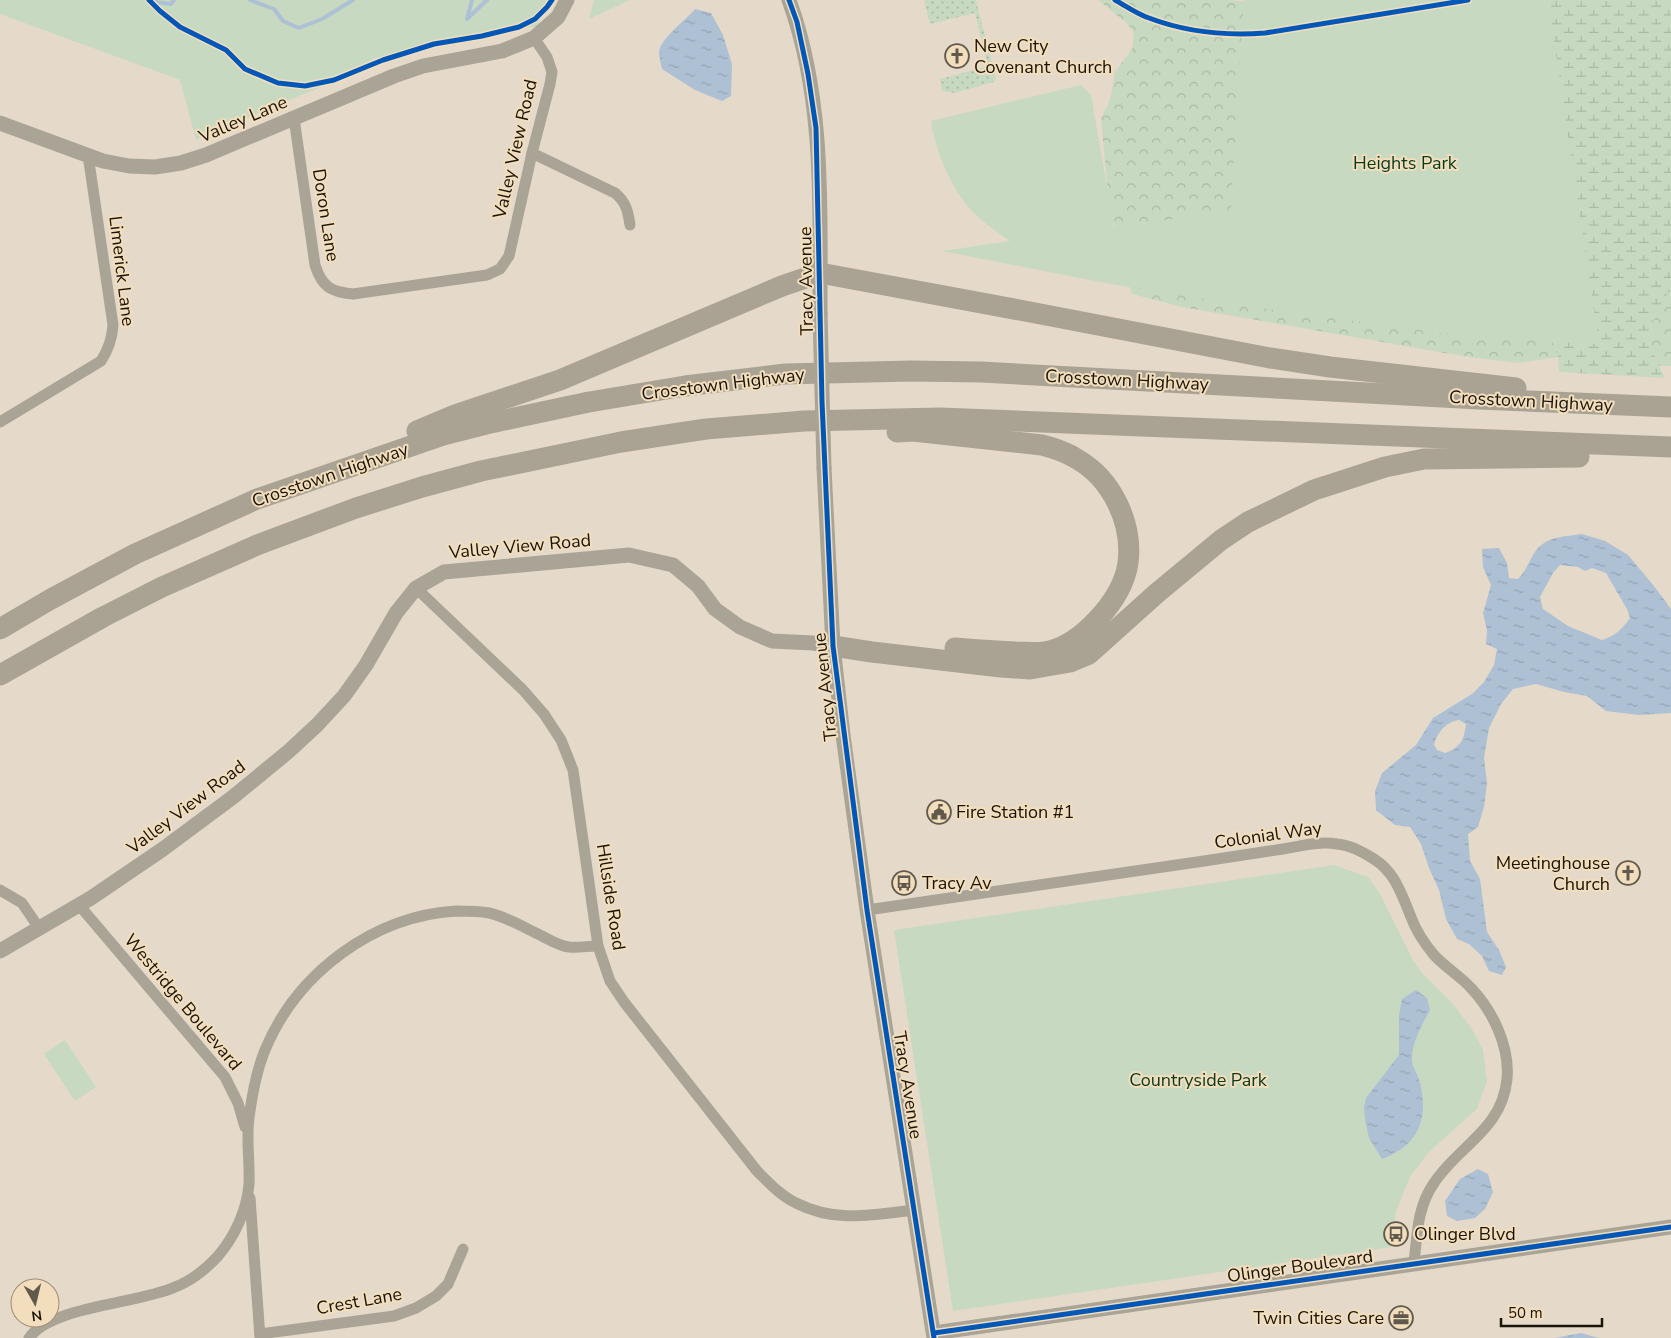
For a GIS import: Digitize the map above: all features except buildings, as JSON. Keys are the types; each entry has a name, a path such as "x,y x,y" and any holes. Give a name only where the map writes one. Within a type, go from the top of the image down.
{"highway":[{"path":"257,499 455,415 560,380 782,286 820,273 1270,358 1339,368 1542,390 1643,406"},
{"name":"Crosstown Highway","path":"0,629 51,599 136,554 257,499 443,435 589,402 685,386 784,374 912,371 981,372 1480,399 1671,407"},
{"path":"0,675 103,617 162,587 257,545 321,521 422,487 481,471 622,442 689,432 804,421 940,418 1671,447"},
{"path":"689,432 769,429 913,432 1042,445 1059,450 1078,459 1092,471 1116,498 1127,539 1128,564 1122,583 1108,608 1081,636 1067,644 1050,651 1036,653 996,652 874,641 833,646"},
{"path":"833,646 1030,669 1070,662 1089,654 1157,593 1221,540 1248,522 1314,490 1385,467 1424,459 1671,455"}],"street":[{"name":"Valley Lane","path":"0,123 103,161 129,166 155,167 181,163 206,155 394,76 424,66 502,51 534,38 558,17 567,0"},
{"name":"Tracy Avenue","path":"789,0 797,22 808,74 816,128 824,468 833,646 867,910 934,1336"},
{"name":"Valley View Road","path":"500,269 509,256 552,72 547,57 534,38"},
{"name":"Doron Lane","path":"294,118 315,265 319,278 328,288 340,293 353,294 487,275 500,269"},
{"path":"532,153 615,193 627,207 630,225"},
{"name":"Limerick Lane","path":"0,422 101,361 108,350 112,338 113,325 88,155"},
{"name":"Valley View Road","path":"0,951 79,905 163,849 233,797 289,751 344,696 366,664 396,613 416,588 444,572 629,555 673,565 698,586 715,609 740,627 772,641 833,646"},
{"name":"Hillside Road","path":"416,588 523,690 544,714 561,740 574,777 598,946 610,981 624,1002 757,1171 774,1188 795,1203 818,1212 843,1217 914,1210"},
{"name":"Colonial Way","path":"867,910 1206,861 1316,843 1338,844 1358,850 1376,860 1392,875 1422,939 1435,956 1472,988 1487,1009 1499,1031 1506,1056 1508,1077 1504,1097 1496,1116 1483,1132 1440,1175 1424,1200 1418,1220 1414,1264"},
{"path":"0,890 22,903 39,928"},
{"name":"Westridge Boulevard","path":"79,905 225,1077 238,1103 246,1130 260,1336"},
{"path":"29,1338 46,1322 64,1315 151,1295 176,1287 198,1274 218,1256 234,1235 244,1210 248,1184 248,1121 254,1084 265,1050 283,1016 304,986 332,961 362,939 392,925 424,915 457,911 490,913 568,947 598,946"},
{"name":"Olinger Boulevard","path":"934,1336 1671,1227"},
{"name":"Crest Lane","path":"260,1336 394,1316 416,1308 436,1296 448,1284 463,1249"}],"green space":[{"path":"0,0 550,0 537,26 429,48 384,62 196,140 180,80 0,14"},
{"path":"594,0 630,0 589,19"},
{"path":"924,0 976,0 996,79 994,82 955,93 942,91 940,79 988,66 975,13 930,24"},
{"path":"1098,0 1226,0 1251,2 1263,0 1552,339 1558,357 1519,363 1468,357 1182,307 1132,294 1122,267 1121,246 1109,207 1101,118 1110,100 1115,72 1132,49 1134,32"},
{"name":"Heights Park","path":"1244,0 1548,0 1599,344 1471,337 1275,310 1110,284 942,251 1010,241 977,216 958,193 946,170 936,144 931,121 1081,85 1091,95 1114,227 1231,211"},
{"path":"1538,0 1671,0 1671,292 1668,293 1650,327 1647,341 1665,378 1559,372 1558,357 1552,339"},
{"path":"1671,292 1671,366 1659,366 1647,341 1650,327 1668,293"},
{"name":"Countryside Park","path":"1334,865 1368,877 1379,892 1414,962 1424,975 1454,1005 1472,1029 1483,1050 1487,1081 1477,1109 1430,1151 1411,1175 1396,1211 1391,1247 953,1311 894,930"},
{"path":"65,1040 96,1087 75,1101 44,1054"}],"water":[{"path":"695,9 711,13 723,35 732,64 731,96 722,101 695,90 662,69 659,54 660,47 668,36"},
{"path":"1582,534 1605,541 1628,555 1671,609 1671,713 1639,715 1606,711 1587,696 1536,684 1513,689 1501,704 1489,728 1484,758 1487,783 1484,807 1478,827 1468,834 1470,861 1480,879 1487,932 1499,950 1506,967 1502,975 1489,971 1482,956 1469,944 1457,939 1446,919 1439,890 1421,844 1410,827 1395,825 1376,810 1375,791 1382,773 1416,745 1433,718 1472,694 1484,682 1494,665 1497,649 1486,644 1487,630 1483,613 1491,585 1483,567 1482,549 1499,548 1507,563 1509,578 1518,579 1542,544 1554,538","holes":["1560,565 1578,567 1585,571 1592,568 1606,573 1627,609 1630,618 1621,629 1602,640 1568,626 1543,609 1540,597 1553,573","1459,720 1466,724 1461,742 1458,746 1445,753 1437,750 1434,745 1437,736 1446,725"]},
{"path":"1416,990 1427,998 1430,1010 1418,1034 1412,1054 1412,1061 1419,1080 1422,1096 1423,1108 1421,1119 1418,1130 1412,1139 1404,1147 1382,1159 1369,1138 1364,1107 1366,1098 1399,1055 1399,1016 1402,999"},
{"path":"1478,1169 1488,1174 1493,1192 1485,1209 1475,1218 1457,1221 1447,1216 1445,1201 1460,1179"},
{"path":"1581,1333 1599,1338 1555,1338"}],"waterway":[{"path":"156,0 156,2 171,4 174,0"},
{"path":"250,0 274,9 283,21 299,28 322,19 353,0"},
{"path":"472,0 467,19 487,0"}],"cycle path":[{"path":"149,0 180,27 226,50 245,69 278,83 305,86 334,80 383,60 434,44 482,36 519,27 535,19 552,0"},
{"path":"789,0 797,22 808,74 816,128 822,402 833,646 867,910 934,1338"},
{"path":"1115,0 1140,14 1177,27 1206,32 1236,34 1265,33 1468,0"},
{"path":"934,1333 1671,1227"}],"place":[{"name":"New City Covenant Church","path":"957,56"},
{"name":"Fire Station #1","path":"939,812"},
{"name":"Meetinghouse Church","path":"1628,873"},
{"name":"Tracy Av","path":"904,883"},
{"name":"Olinger Blvd","path":"1396,1234"},
{"name":"Twin Cities Care","path":"1401,1318"}]}
